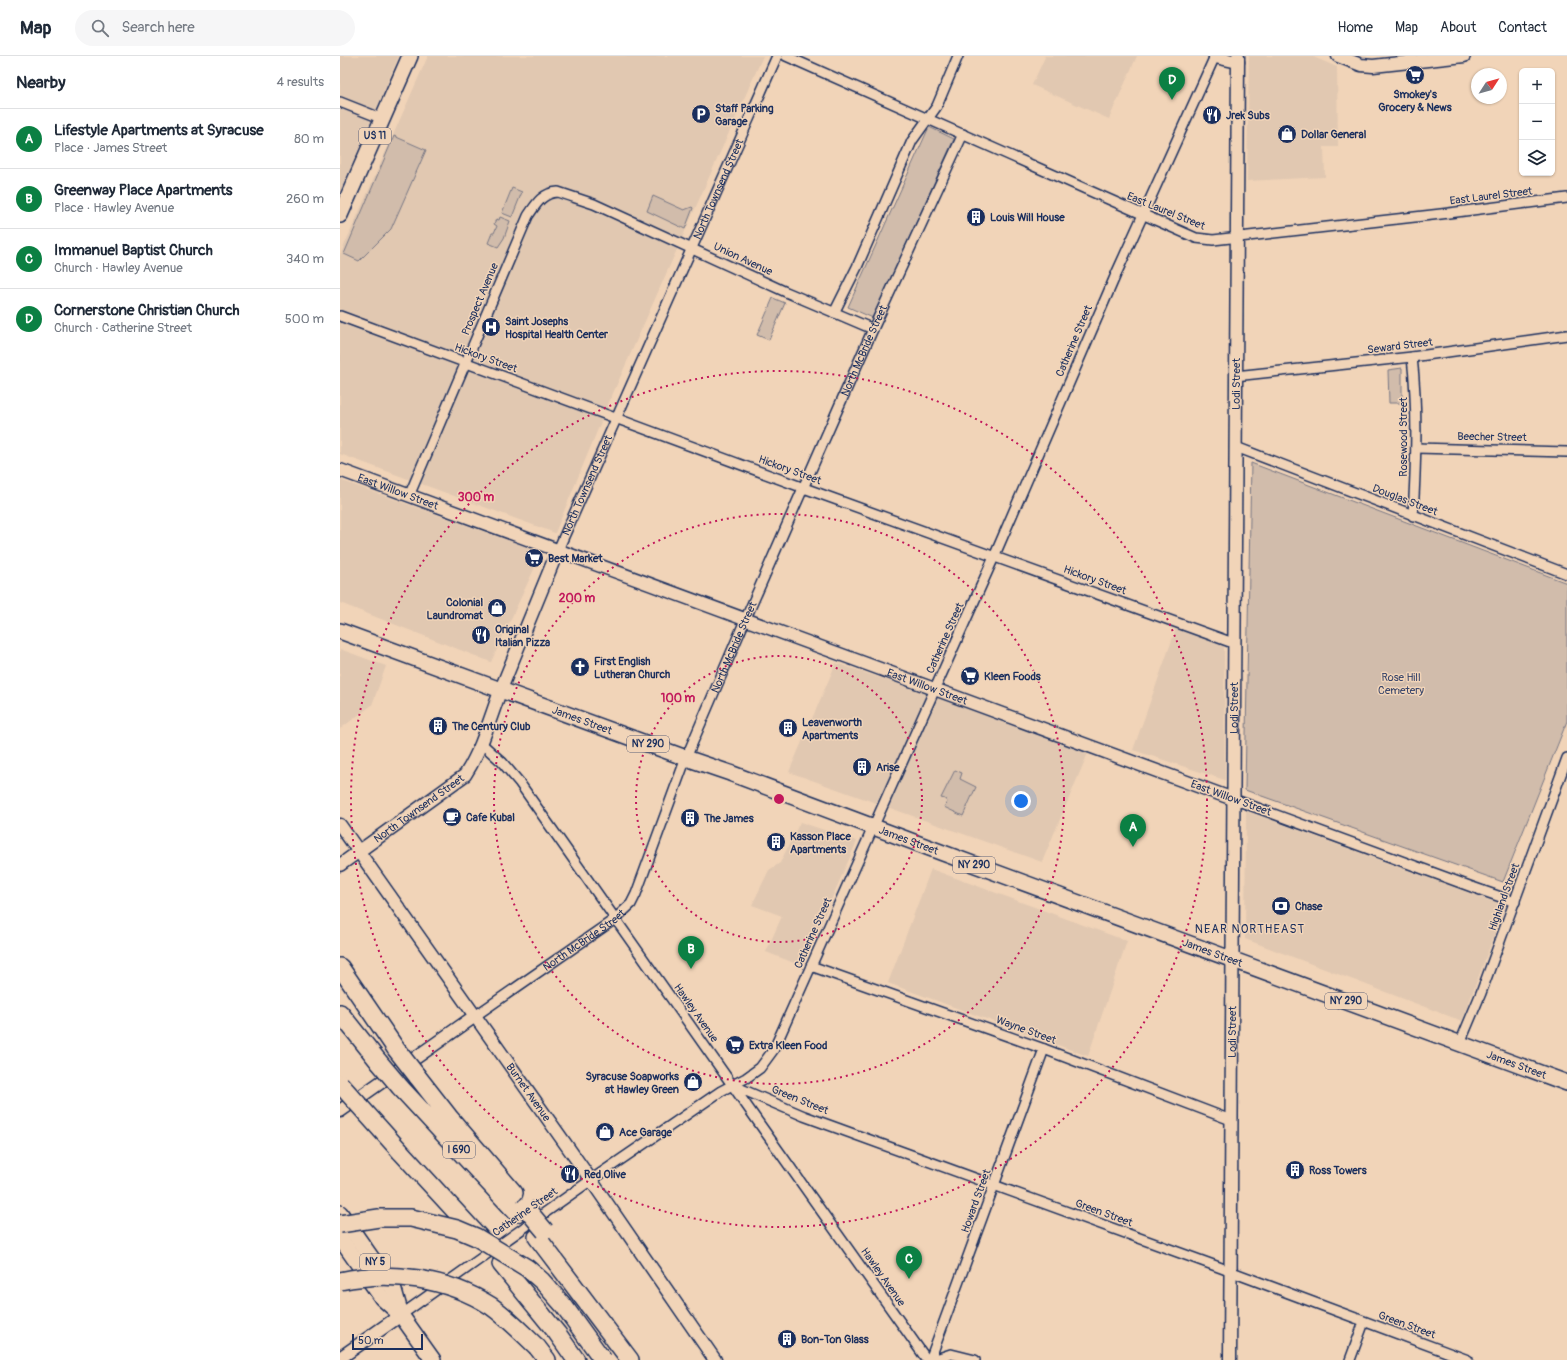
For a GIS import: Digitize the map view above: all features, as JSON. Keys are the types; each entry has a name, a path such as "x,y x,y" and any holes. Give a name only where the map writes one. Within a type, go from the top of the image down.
{"highway":[{"path":"340,967 396,1050 521,1210"},
{"name":"I 690","path":"340,1012 400,1087 521,1210 541,1234 625,1353"},
{"path":"340,1084 480,1238 558,1333 576,1360"},
{"path":"340,1224 379,1218 411,1218 456,1229 476,1237 527,1268 542,1280 564,1306 603,1360"},
{"path":"340,1282 401,1277 425,1280 450,1287 491,1306 513,1324 537,1347 547,1360"}],"main road":[{"name":"US 11","path":"340,215 410,56"},
{"name":"James Street","path":"340,631 730,773 1567,1083"},
{"name":"NY 5","path":"340,1213 394,1290 401,1315"},
{"name":"NY 5","path":"340,1238 382,1298 401,1315 433,1360"}],"street":[{"name":"North Townsend Street","path":"340,865 465,775 473,763 558,550 777,56"},
{"name":"East Laurel Street","path":"786,56 1196,238 1213,240 1236,238 1567,198"},
{"path":"834,313 857,267 912,141 937,106 958,56"},
{"path":"1215,56 1238,59"},
{"name":"Catherine Street","path":"401,1315 591,1180 721,1091 746,1078 760,1068 768,1058 774,1048 874,827 994,557 1142,215 1215,56"},
{"path":"1338,56 1361,65 1386,61 1464,56"},
{"name":"Lodi Street","path":"1230,1360 1238,59"},
{"path":"340,102 383,119"},
{"name":"North McBride Street","path":"340,1111 615,920 631,904 686,758 746,618 874,329 963,134"},
{"name":"Prospect Avenue","path":"409,496 528,216 542,197 552,192 558,192"},
{"name":"Union Avenue","path":"558,192 594,204 786,292 874,329"},
{"name":"Hickory Street","path":"340,316 616,417 804,488 1234,643"},
{"name":"Seward Street","path":"1235,376 1412,357 1567,335"},
{"name":"Rosewood Street","path":"1412,357 1415,389 1416,448 1413,516"},
{"name":"Douglas Street","path":"1236,447 1567,574"},
{"name":"Beecher Street","path":"1416,448 1567,452"},
{"name":"East Willow Street","path":"340,470 1515,902"},
{"name":"Hawley Avenue","path":"481,744 502,762 519,782 732,1085 929,1360"},
{"name":"Highland Street","path":"1460,1043 1481,993 1565,771 1567,758"},
{"name":"Burnet Avenue","path":"340,824 591,1180 715,1360"},
{"name":"Wayne Street","path":"811,966 1044,1049 1231,1120"},
{"name":"Howard Street","path":"929,1360 1044,1049"},
{"name":"Green Street","path":"732,1085 804,1116 1230,1271 1364,1322 1442,1356 1468,1360"},
{"path":"344,1354 401,1315"},
{"path":"1350,1360 1364,1322"},
{"path":"933,1360 951,1354 976,1360"}],"shaded area":[{"path":"340,56 399,56 340,192"},
{"name":"Saint Josephs Hospital Health Center","path":"428,56 763,56 610,400 555,533 340,454 340,255"},
{"path":"1044,56 1137,56 1109,119 1032,85 1045,57"},
{"path":"1249,56 1311,56 1337,67 1338,147 1324,147 1325,177 1247,181"},
{"path":"340,480 542,552 491,662 340,603"},
{"path":"1177,626 1224,646 1225,780 1133,750"},
{"path":"340,649 386,666 372,705 340,729"},
{"path":"836,663 940,698 1088,753 1042,862 789,772"},
{"path":"1246,811 1505,906 1462,1021 1245,939"},
{"path":"800,822 857,841 802,966 766,952 782,916 752,905 769,870 780,863"},
{"path":"931,869 1127,941 1088,1056 888,983"}],"green space":[{"path":"929,127 954,139 873,318 848,307"},
{"path":"394,136 426,150 391,229 359,261 344,254"},
{"path":"512,188 522,192 512,217 502,213"},
{"path":"653,196 684,210 693,208 685,229 647,211"},
{"path":"500,217 510,221 504,238 498,247 488,243 497,226 494,224 496,219 499,220"},
{"path":"773,298 785,303 769,340 757,335"},
{"path":"1402,368 1402,403 1389,403 1388,370"},
{"name":"Rose Hill Cemetery","path":"1251,463 1567,583 1567,721 1503,882 1245,790"},
{"path":"955,770 962,773 960,779 976,787 963,816 944,807 947,802 945,799 941,798"}],"place":[{"name":"Smokey's Grocery & News","path":"1415,75"},
{"name":"Cornerstone Christian Church","path":"1172,100"},
{"name":"Staff Parking Garage","path":"701,114"},
{"name":"Jrek Subs","path":"1212,115"},
{"name":"Dollar General","path":"1287,134"},
{"name":"Louis Will House","path":"976,217"},
{"name":"Saint Josephs Hospital Health Center","path":"491,327"},
{"name":"Best Market","path":"534,558"},
{"name":"Colonial Laundromat","path":"497,608"},
{"name":"Original Italian Pizza","path":"481,635"},
{"name":"First English Lutheran Church","path":"580,667"},
{"name":"Kleen Foods","path":"970,676"},
{"name":"The Century Club","path":"438,726"},
{"name":"Leavenworth Apartments","path":"788,728"},
{"name":"Arise","path":"862,767"},
{"name":"Cafe Kubal","path":"452,817"},
{"name":"The James","path":"690,818"},
{"name":"Kasson Place Apartments","path":"776,842"},
{"name":"Lifestyle Apartments at Syracuse","path":"1133,847"},
{"name":"Chase","path":"1281,906"},
{"name":"Greenway Place Apartments","path":"691,969"},
{"name":"Extra Kleen Food","path":"735,1045"},
{"name":"Syracuse Soapworks at Hawley Green","path":"693,1082"},
{"name":"Ace Garage","path":"605,1132"},
{"name":"Ross Towers","path":"1295,1170"},
{"name":"Red Olive","path":"570,1174"},
{"name":"Immanuel Baptist Church","path":"909,1279"},
{"name":"Bon-Ton Glass","path":"787,1339"}],"district":[{"name":"NEAR NORTHEAST","path":"1250,929"}]}
